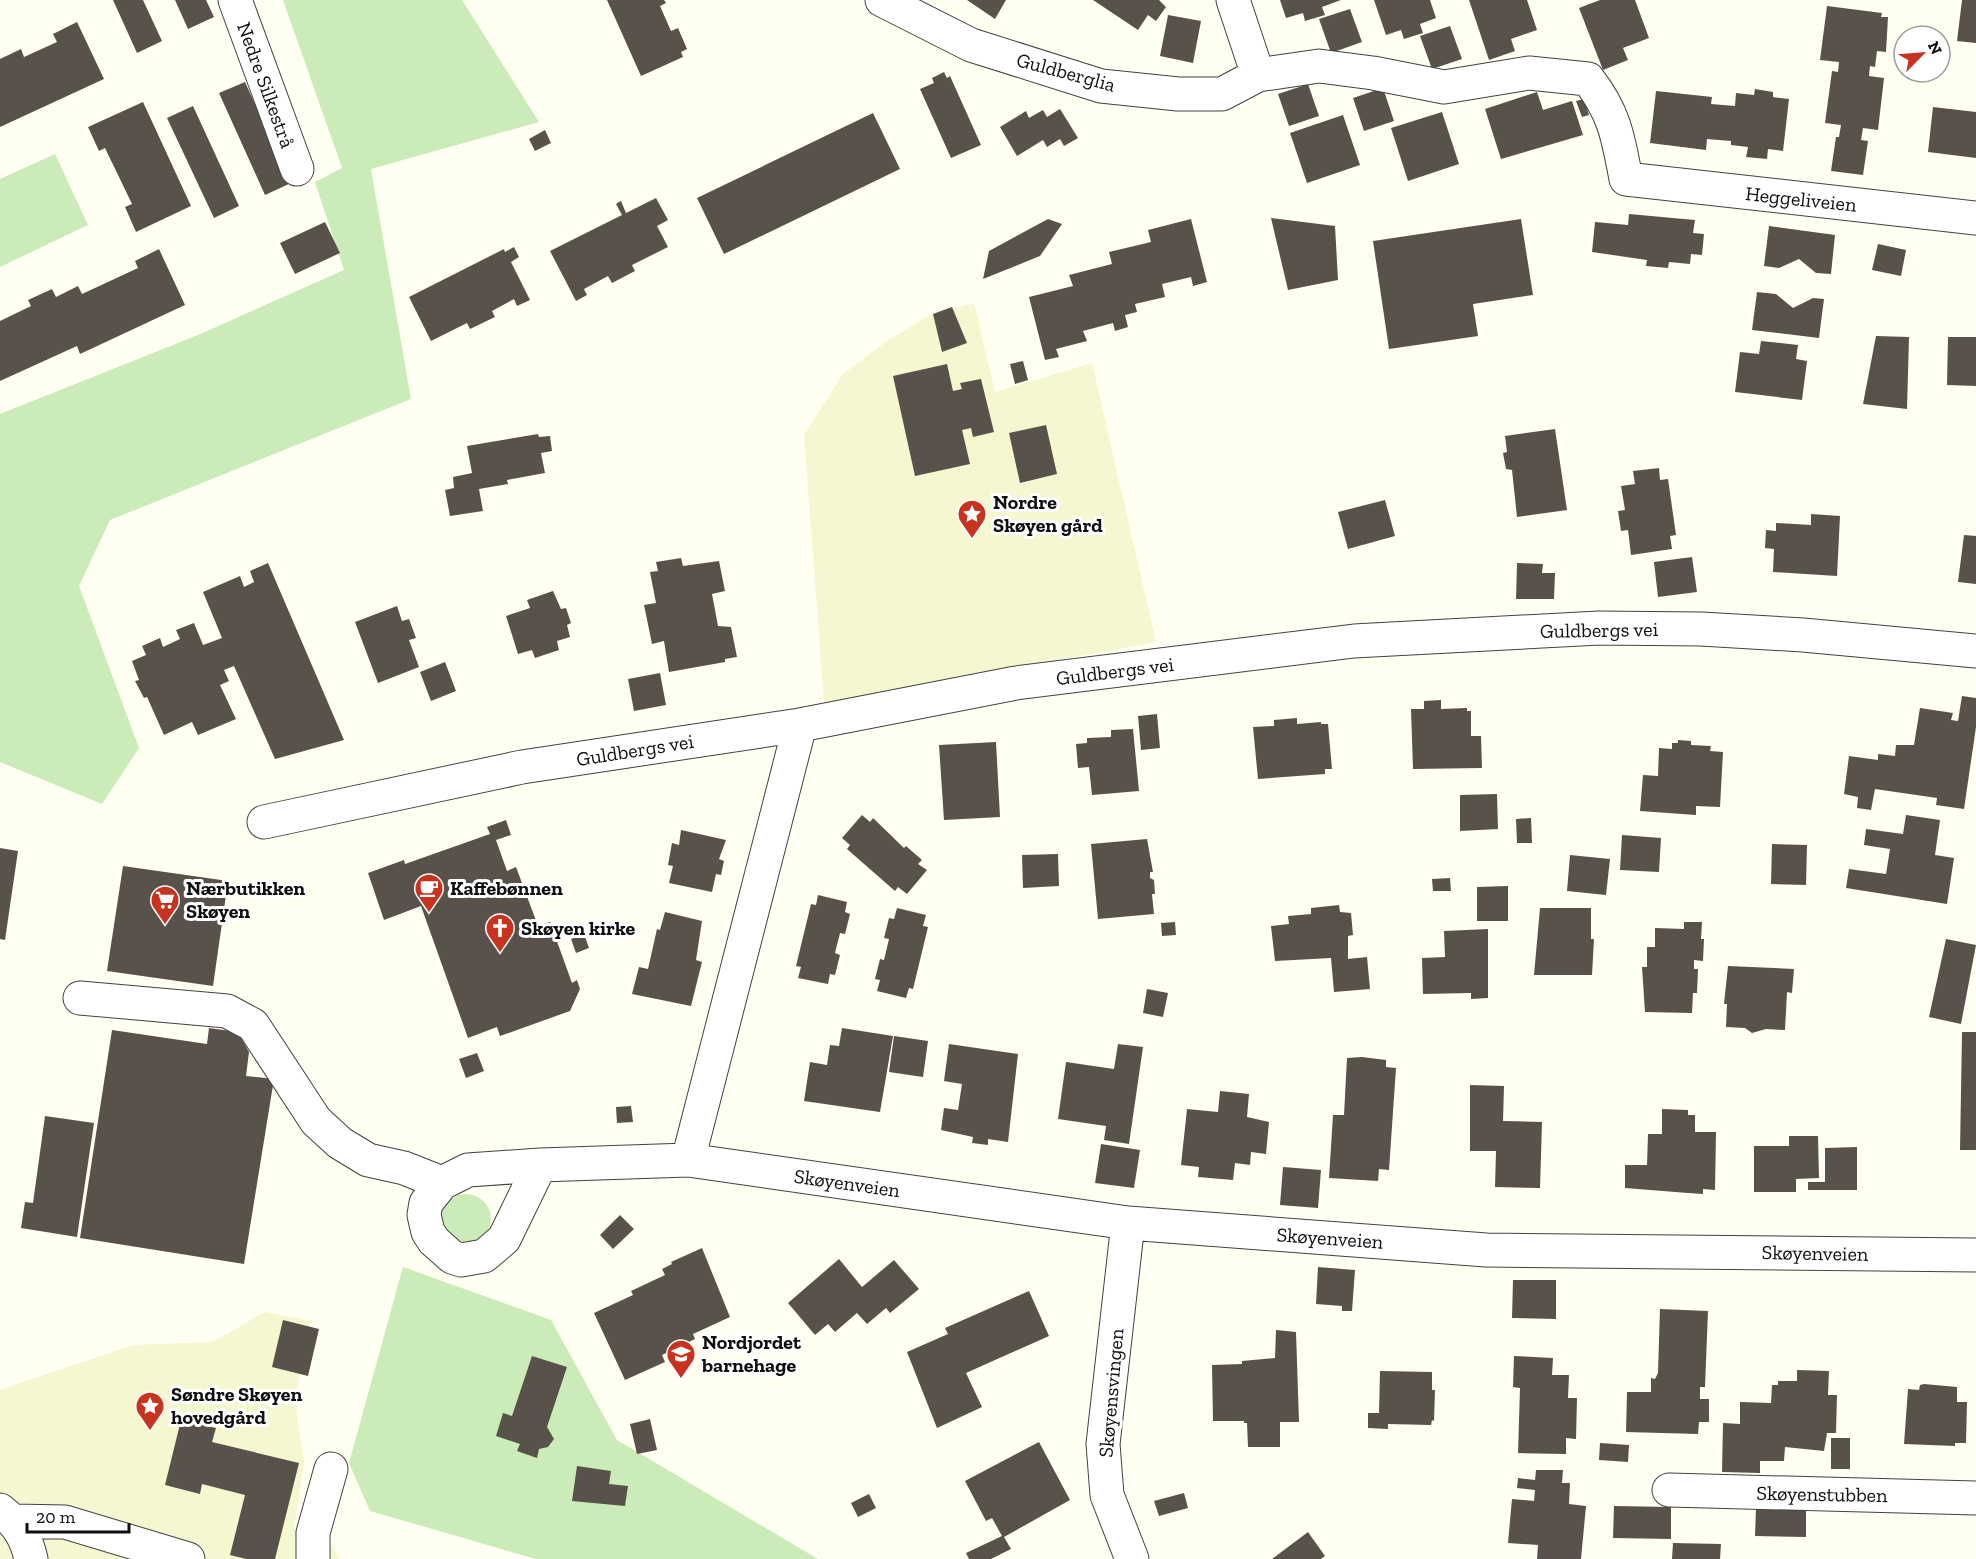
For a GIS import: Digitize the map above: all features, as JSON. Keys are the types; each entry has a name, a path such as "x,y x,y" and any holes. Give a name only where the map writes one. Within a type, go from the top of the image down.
{"street":[{"name":"Nedre Silkestrå","path":"235,0 297,169"},
{"name":"Guldberglia","path":"882,0 971,45 1101,86 1178,94 1222,94 1258,75 1319,66 1373,73 1444,87 1529,73 1588,79 1606,103 1617,134 1626,179"},
{"path":"1233,0 1258,75"},
{"name":"Heggeliveien","path":"1626,179 1976,218"},
{"name":"Guldbergs vei","path":"264,822 522,767 800,725 1016,683 1354,641 1599,628 1701,628 1803,634 1976,651"},
{"path":"688,1160 800,725"},
{"path":"81,998 227,1011 253,1025 316,1121 340,1143 368,1160 404,1168 442,1183"},
{"name":"Skøyenveien","path":"540,1166 504,1239 484,1256 472,1259 452,1257 434,1241 428,1232 424,1215 426,1203 442,1183 468,1170 540,1166 688,1160 1128,1223 1486,1250 1976,1255"},
{"name":"Skøyensvingen","path":"1128,1223 1103,1444 1107,1495 1132,1559"},
{"path":"313,1559 313,1533 331,1469"},
{"name":"Skøyenstubben","path":"1669,1490 1976,1498"},
{"path":"7,1515 26,1539 31,1559"},
{"path":"7,1515 65,1522 188,1559"}],"green space":[{"path":"283,0 462,0 539,122 371,169 411,399 110,520 79,586 139,748 102,804 0,762 0,414 198,335 344,270 315,182 342,168"},
{"path":"55,154 88,225 0,267 0,179"},
{"name":"Nordre Skøyen gård","path":"974,303 995,392 1092,363 1156,642 824,703 804,435 843,374 887,341 933,313"},
{"path":"466,1194 484,1201 491,1219 484,1237 466,1244 448,1237 441,1219 448,1201"},
{"path":"403,1267 551,1320 617,1440 818,1559 536,1559 370,1511 349,1463"},
{"name":"Søndre Skøyen hovedgård","path":"265,1312 311,1321 295,1400 304,1462 294,1529 329,1537 339,1559 0,1559 0,1390 133,1345 213,1342"}],"building":[{"path":"113,0 143,0 162,41 137,53"},
{"path":"175,0 206,0 214,17 188,29"},
{"path":"607,0 664,0 666,3 660,6 671,31 678,28 687,49 681,52 683,57 641,76"},
{"path":"967,0 1006,0 995,19"},
{"path":"1093,0 1159,0 1166,7 1156,21 1148,15 1138,30"},
{"path":"1280,0 1341,0 1322,7 1325,15 1305,21 1303,13 1286,18"},
{"path":"1374,0 1430,0 1436,18 1420,24 1423,33 1404,39 1401,30 1386,35"},
{"path":"1469,0 1527,0 1537,30 1511,39 1515,51 1489,60"},
{"path":"1600,0 1635,0 1649,38 1623,48 1628,60 1603,70 1579,8"},
{"path":"1962,0 1976,0 1976,43 1957,41"},
{"path":"1827,6 1882,13 1881,17 1888,17 1886,52 1877,51 1875,67 1870,66 1869,76 1884,78 1878,130 1863,128 1861,140 1868,141 1863,175 1831,171 1836,137 1839,137 1841,125 1825,123 1832,71 1838,72 1839,62 1820,60"},
{"path":"1350,9 1362,42 1331,53 1319,19"},
{"path":"1168,15 1201,21 1193,63 1160,56"},
{"path":"77,22 104,79 0,127 0,59 21,49 24,57 57,42 53,34"},
{"path":"1450,26 1462,59 1432,69 1420,36"},
{"path":"944,72 947,78 950,76 981,145 951,158 920,89 934,83 932,78"},
{"path":"245,82 291,183 265,195 219,93"},
{"path":"1308,84 1319,116 1289,126 1278,94"},
{"path":"1383,88 1394,121 1364,131 1353,98"},
{"path":"1755,89 1773,92 1773,97 1789,99 1783,151 1768,149 1767,159 1746,157 1748,147 1731,145 1731,141 1707,139 1706,150 1650,143 1656,91 1712,97 1711,104 1735,106 1736,93 1754,95"},
{"path":"1537,92 1543,110 1572,101 1583,135 1501,159 1485,109"},
{"path":"1584,99 1589,115 1582,117 1576,101"},
{"path":"143,102 191,206 136,232 125,207 132,204 105,148 99,151 88,127"},
{"path":"193,106 239,206 214,218 167,118"},
{"path":"1933,107 1976,112 1976,158 1928,152"},
{"path":"1060,109 1078,138 1064,146 1060,139 1047,147 1043,140 1017,156 1000,127 1026,111 1029,118 1043,110 1047,117"},
{"path":"1442,112 1459,164 1408,181 1391,128"},
{"path":"873,113 900,169 724,254 697,198"},
{"path":"1343,115 1360,165 1307,183 1290,133"},
{"path":"545,130 551,143 535,151 529,139"},
{"path":"656,198 668,220 657,226 668,247 632,265 635,271 612,283 608,276 584,289 587,295 576,301 550,251 622,215 616,204 621,201 626,213"},
{"path":"1629,214 1695,220 1693,233 1704,234 1702,255 1691,254 1690,264 1669,262 1668,268 1646,266 1647,260 1592,252 1595,222 1628,225"},
{"path":"1271,218 1335,226 1338,280 1288,290"},
{"path":"1048,219 1062,224 1040,256 983,279 989,251"},
{"path":"1191,219 1207,282 1193,286 1191,277 1162,284 1165,297 1135,304 1137,312 1125,315 1128,327 1115,331 1113,323 1083,331 1087,341 1056,349 1059,357 1045,360 1029,297 1073,286 1069,275 1112,264 1109,252 1151,242 1148,230"},
{"path":"1521,219 1533,295 1473,304 1478,336 1389,349 1373,241"},
{"path":"325,222 340,253 295,274 280,243"},
{"path":"1769,226 1835,235 1831,274 1816,273 1799,259 1779,268 1764,266"},
{"path":"1878,244 1906,250 1901,276 1872,270"},
{"path":"514,247 519,257 511,262 530,300 517,306 514,299 492,311 495,317 470,329 467,323 431,341 409,297 504,249 505,252"},
{"path":"159,249 185,305 80,354 77,346 0,381 0,321 31,306 28,300 52,289 56,297 78,286 82,294 138,268 135,261"},
{"path":"1757,292 1776,294 1793,308 1813,298 1824,299 1819,338 1752,330"},
{"path":"952,307 967,343 942,352 933,314"},
{"path":"1876,336 1909,337 1907,409 1863,404"},
{"path":"1948,337 1976,337 1976,386 1947,385"},
{"path":"1761,341 1798,345 1796,359 1807,361 1802,400 1735,392 1740,352 1759,354"},
{"path":"1023,361 1028,380 1015,384 1010,364"},
{"path":"947,364 953,391 962,389 960,383 981,379 994,432 973,437 971,428 962,430 970,464 915,476 893,376"},
{"path":"1046,425 1057,474 1020,483 1009,433"},
{"path":"1555,429 1567,510 1517,517 1512,470 1506,469 1503,453 1507,452 1505,436"},
{"path":"538,434 539,437 550,436 552,451 541,453 545,473 507,480 508,484 479,489 483,511 450,516 445,490 454,488 453,477 472,473 467,446"},
{"path":"1659,468 1660,480 1668,479 1676,535 1670,536 1672,549 1631,555 1628,530 1621,531 1618,511 1625,510 1621,486 1635,484 1633,471"},
{"path":"1385,500 1395,536 1348,549 1338,512"},
{"path":"1811,514 1840,516 1837,576 1773,572 1774,549 1765,548 1766,530 1776,531 1776,523 1811,525"},
{"path":"1964,535 1976,536 1976,584 1958,582"},
{"path":"1692,557 1697,592 1658,597 1654,562"},
{"path":"681,558 683,566 719,561 725,591 712,594 718,626 731,627 737,657 725,659 725,662 669,672 664,641 652,644 644,605 656,603 650,572 658,571 656,562"},
{"path":"268,563 344,740 275,759 234,666 224,670 229,681 220,685 236,719 198,735 192,722 164,735 147,697 144,698 135,681 139,680 132,661 146,655 142,646 160,638 163,647 180,639 176,630 194,623 203,645 222,638 203,592 240,576 244,587 254,582 250,571"},
{"path":"1517,563 1543,564 1542,573 1555,573 1554,599 1516,599"},
{"path":"553,591 561,609 566,608 571,623 567,625 570,637 557,641 559,650 535,658 532,650 518,654 506,616 530,608 527,600"},
{"path":"397,606 402,621 409,619 416,638 409,640 419,667 378,683 355,622"},
{"path":"445,662 456,691 431,701 420,672"},
{"path":"660,673 666,705 634,711 628,679"},
{"path":"1962,696 1976,698 1976,727 1964,809 1936,805 1937,798 1875,789 1871,810 1857,808 1858,797 1844,794 1849,756 1878,760 1878,754 1895,756 1896,745 1914,745 1920,708 1953,713 1951,720 1958,721"},
{"path":"1441,700 1441,709 1467,708 1467,711 1471,711 1471,736 1481,736 1482,768 1413,769 1411,709 1424,709 1424,701"},
{"path":"1157,714 1160,748 1141,750 1138,716"},
{"path":"1297,718 1297,724 1321,722 1321,724 1328,724 1332,769 1325,769 1325,774 1258,779 1253,727 1274,726 1274,720"},
{"path":"1133,729 1139,791 1092,795 1089,767 1078,768 1076,744 1087,743 1087,738 1111,737 1111,730"},
{"path":"1678,740 1691,741 1691,745 1711,746 1710,751 1723,752 1720,807 1696,806 1696,815 1640,811 1643,775 1658,776 1659,748 1672,749 1672,743 1678,743"},
{"path":"996,742 1000,817 944,820 939,745"},
{"path":"1497,794 1498,829 1460,831 1460,795"},
{"path":"862,815 870,822 873,818 904,848 906,846 922,860 918,864 927,870 907,894 898,887 895,891 847,849 850,845 842,838"},
{"path":"1906,815 1940,820 1935,855 1954,858 1947,904 1846,888 1849,869 1886,874 1890,849 1864,845 1866,829 1903,834"},
{"path":"1531,818 1532,843 1517,843 1516,819"},
{"name":"Skøyen kirke","path":"506,820 511,835 496,840 507,871 516,867 538,926 550,922 572,983 577,980 580,989 570,1011 500,1036 497,1027 468,1038 421,906 384,920 368,873 404,860 405,864 490,834 487,827"},
{"path":"681,830 726,840 719,859 724,861 721,875 716,874 712,892 669,883 673,866 668,865 672,843 679,845"},
{"path":"1622,835 1661,838 1659,872 1620,870"},
{"path":"1147,839 1153,872 1150,872 1150,878 1154,880 1155,894 1152,894 1154,914 1098,919 1091,844"},
{"path":"1772,844 1807,845 1806,885 1771,884"},
{"path":"0,848 18,851 5,940 0,939"},
{"path":"1058,854 1059,886 1023,888 1022,855"},
{"path":"1570,855 1610,859 1606,895 1567,891"},
{"path":"123,866 228,881 213,986 107,971"},
{"path":"1450,878 1451,891 1433,891 1432,879"},
{"path":"1508,886 1508,921 1477,921 1477,887"},
{"path":"818,895 847,902 845,912 850,914 845,934 840,933 835,953 840,955 835,975 830,974 828,984 798,978 801,967 796,966 811,904 816,905"},
{"path":"1339,905 1340,912 1351,913 1353,935 1348,936 1348,959 1367,957 1370,989 1334,992 1331,958 1275,961 1271,926 1289,924 1288,916 1311,914 1311,908"},
{"path":"897,908 926,915 923,926 928,927 913,989 909,988 906,998 877,991 880,980 875,979 880,959 884,960 889,939 884,938 889,918 894,919"},
{"path":"1540,908 1591,908 1591,939 1594,939 1592,975 1534,975"},
{"path":"665,912 702,921 696,960 702,962 691,1006 632,994 639,967 648,969 657,929 660,930"},
{"path":"1175,922 1176,935 1162,936 1161,923"},
{"path":"1684,922 1702,922 1701,939 1704,939 1703,961 1694,960 1694,969 1698,969 1697,993 1693,993 1692,1013 1645,1012 1642,967 1647,967 1647,947 1655,947 1655,928 1684,929"},
{"path":"1488,929 1488,998 1471,999 1471,993 1423,994 1422,958 1445,957 1444,931"},
{"path":"584,934 589,948 576,953 571,939"},
{"path":"1946,939 1976,945 1961,1024 1929,1017"},
{"path":"1728,966 1794,969 1792,993 1787,992 1785,1030 1766,1029 1752,1033 1745,1028 1726,1027 1727,1004 1724,1004"},
{"path":"1147,989 1168,993 1163,1017 1143,1013"},
{"path":"209,1028 238,1032 249,1052 246,1076 274,1079 244,1264 80,1238 112,1030 207,1044"},
{"path":"842,1028 893,1036 880,1112 804,1101 810,1062 827,1065 830,1045 839,1046"},
{"path":"1962,1032 1976,1032 1976,1150 1960,1150"},
{"path":"894,1036 928,1041 923,1077 889,1072"},
{"path":"949,1044 1018,1054 1008,1142 988,1139 988,1145 972,1143 973,1137 941,1130 944,1108 958,1110 962,1084 944,1081"},
{"path":"1118,1044 1143,1047 1129,1144 1104,1140 1106,1126 1058,1119 1066,1062 1114,1069"},
{"path":"477,1053 484,1071 466,1078 459,1059"},
{"path":"1347,1058 1386,1060 1386,1067 1396,1068 1389,1170 1379,1169 1378,1181 1329,1178 1333,1115 1344,1115"},
{"path":"1470,1085 1504,1086 1503,1121 1542,1122 1540,1188 1495,1187 1496,1151 1470,1151"},
{"path":"1220,1091 1249,1094 1247,1117 1269,1122 1266,1154 1251,1152 1250,1165 1235,1163 1233,1180 1198,1177 1199,1167 1181,1165 1187,1109 1218,1112"},
{"path":"631,1106 633,1122 617,1123 616,1107"},
{"path":"1662,1109 1688,1110 1688,1115 1695,1115 1695,1132 1716,1132 1715,1190 1703,1189 1703,1194 1625,1188 1625,1165 1647,1165 1648,1134 1662,1134"},
{"path":"45,1116 94,1123 77,1237 21,1228 25,1202 33,1203"},
{"path":"1789,1136 1818,1136 1819,1178 1796,1179 1796,1192 1754,1192 1754,1146 1789,1146"},
{"path":"1101,1144 1140,1150 1134,1188 1095,1183"},
{"path":"1857,1147 1857,1190 1808,1190 1808,1182 1825,1182 1825,1148"},
{"path":"1283,1167 1321,1170 1318,1208 1280,1205"},
{"path":"620,1215 634,1229 613,1249 600,1235"},
{"path":"702,1248 730,1317 693,1334 695,1339 662,1355 665,1362 625,1380 594,1313 633,1295 631,1291 665,1275 662,1269 672,1264 671,1262"},
{"path":"839,1259 862,1287 894,1260 919,1289 890,1313 886,1308 867,1324 857,1313 835,1332 828,1324 815,1335 788,1303"},
{"path":"1318,1267 1355,1270 1352,1311 1342,1311 1342,1306 1316,1304"},
{"path":"1513,1280 1556,1280 1556,1319 1512,1318"},
{"path":"1029,1291 1049,1336 966,1373 982,1407 937,1428 907,1352 948,1334 945,1328"},
{"path":"1660,1309 1708,1311 1705,1387 1700,1387 1700,1399 1709,1399 1709,1422 1699,1422 1698,1434 1626,1432 1627,1392 1651,1392 1651,1378 1655,1379 1658,1373"},
{"path":"283,1320 319,1329 308,1376 272,1367"},
{"path":"1276,1330 1296,1332 1299,1422 1280,1422 1280,1447 1248,1447 1247,1423 1244,1421 1213,1421 1212,1365 1242,1364 1242,1361 1275,1358"},
{"path":"532,1356 567,1367 547,1427 554,1439 548,1447 539,1449 537,1458 517,1451 520,1444 496,1436 503,1413 512,1416"},
{"path":"1514,1356 1553,1358 1552,1375 1569,1375 1568,1398 1577,1398 1576,1439 1566,1438 1566,1454 1518,1453 1520,1388 1513,1387"},
{"path":"1797,1370 1829,1371 1828,1395 1837,1395 1836,1433 1827,1433 1824,1451 1785,1447 1784,1461 1760,1461 1760,1473 1722,1472 1723,1423 1740,1424 1740,1402 1771,1403 1772,1385 1778,1385 1778,1381 1797,1381"},
{"path":"1380,1371 1432,1372 1432,1390 1435,1390 1434,1421 1432,1420 1431,1425 1388,1424 1388,1429 1368,1428 1368,1413 1379,1413"},
{"path":"1920,1385 1957,1387 1957,1402 1967,1402 1966,1443 1955,1443 1955,1446 1904,1444 1908,1389 1919,1390"},
{"path":"650,1419 657,1450 637,1454 630,1424"},
{"path":"181,1420 216,1428 212,1442 299,1463 275,1559 246,1559 230,1555 245,1495 202,1484 200,1494 165,1485"},
{"path":"1831,1438 1850,1438 1850,1469 1831,1469"},
{"path":"1039,1442 1070,1500 1004,1537 1011,1549 991,1559 969,1559 966,1553 1002,1536 992,1518 986,1521 965,1481"},
{"path":"1600,1443 1629,1445 1628,1462 1599,1460"},
{"path":"577,1466 611,1471 609,1484 628,1486 625,1506 572,1501"},
{"path":"1536,1470 1563,1470 1562,1483 1570,1483 1569,1504 1586,1506 1581,1559 1537,1559 1538,1545 1508,1543 1512,1499 1534,1501 1535,1490 1517,1488 1518,1478 1535,1480"},
{"path":"1184,1493 1188,1508 1159,1516 1154,1501"},
{"path":"869,1494 876,1508 858,1517 851,1503"},
{"path":"1614,1506 1671,1507 1671,1539 1613,1538"},
{"path":"1756,1507 1806,1507 1806,1537 1755,1536"},
{"path":"1308,1532 1325,1556 1321,1559 1272,1559"},
{"path":"1673,1543 1721,1544 1720,1559 1672,1559"}],"place":[{"name":"Nordre Skøyen gård","path":"972,540"},
{"name":"Kaffebønnen","path":"429,914"},
{"name":"Nærbutikken Skøyen","path":"165,926"},
{"name":"Skøyen kirke","path":"500,954"},
{"name":"Nordjordet barnehage","path":"681,1380"},
{"name":"Søndre Skøyen hovedgård","path":"150,1432"}]}
